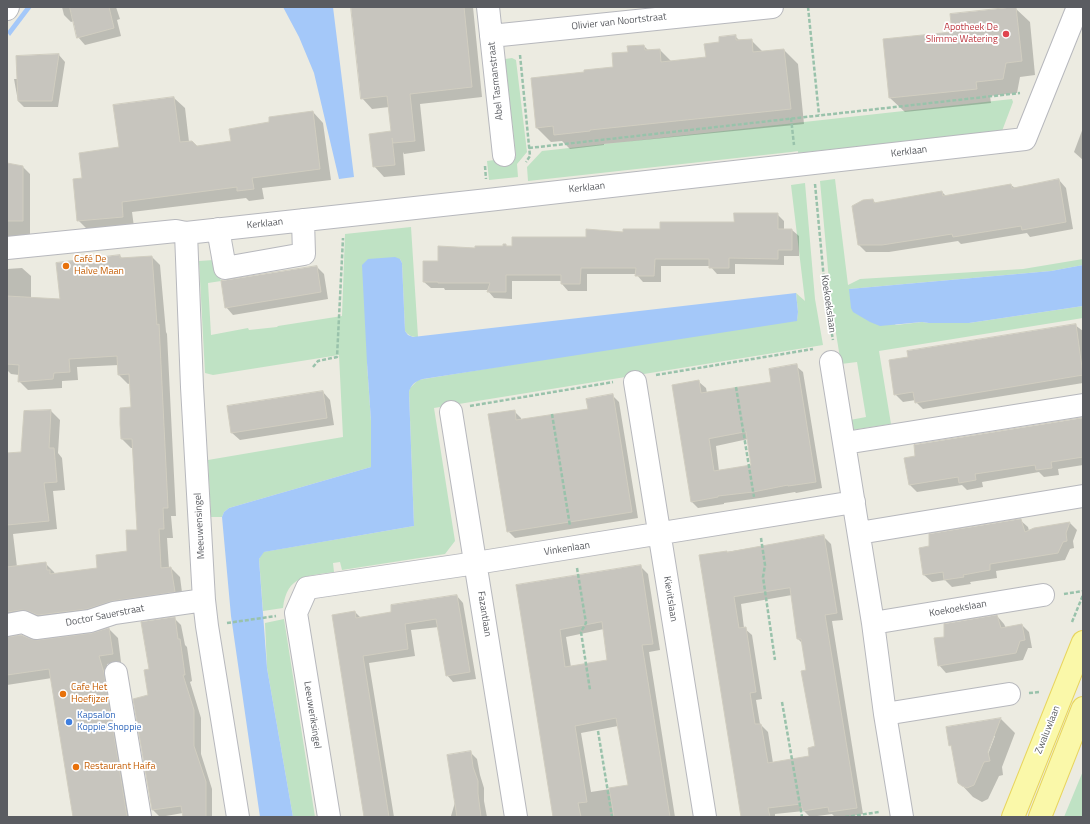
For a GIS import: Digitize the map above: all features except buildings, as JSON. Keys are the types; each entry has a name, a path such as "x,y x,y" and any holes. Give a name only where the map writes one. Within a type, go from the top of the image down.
{"main road":[{"name":"Zwaluwlaan","path":"1013,817 1083,642"},
{"path":"1040,817 1083,708"}],"street":[{"name":"Abel Tasmanstraat","path":"488,7 504,155"},
{"name":"Olivier van Noortstraat","path":"491,36 670,12 772,7"},
{"name":"Kerklaan","path":"7,248 176,231 186,233 1025,139 1078,7"},
{"path":"218,229 225,268 304,254 303,220"},
{"name":"Meeuwensingel","path":"186,233 192,387 204,600 238,817"},
{"path":"831,362 873,623 884,714 902,813"},
{"name":"Kievitslaan","path":"635,382 705,817"},
{"path":"845,443 1083,405"},
{"name":"Fazantlaan","path":"451,412 516,817"},
{"path":"858,533 1083,496"},
{"name":"Vinkenlaan","path":"287,614 307,588 476,563 854,502"},
{"name":"Koekoekslaan","path":"873,623 1043,595"},
{"name":"Doctor Sauerstraat","path":"7,625 23,622 36,628 90,621 114,613 204,600"},
{"name":"Leeuweriksingel","path":"287,614 329,817"},
{"path":"116,673 140,817"},
{"path":"884,714 1009,694"}],"path":[{"path":"808,7 819,115"},
{"path":"518,33 530,156 523,166 524,195"},
{"path":"529,148 1044,90"},
{"name":"Koekoekslaan","path":"813,163 826,300 834,346 831,362"},
{"path":"313,367 318,361 336,357 343,251 343,216"},
{"path":"226,623 287,614"},
{"path":"782,702 802,817"},
{"path":"598,731 612,817"},
{"path":"845,817 902,813"}],"green space":[{"path":"512,58 516,60 527,152 517,164 518,177 489,180 487,161 516,157 505,59"},
{"path":"1012,99 1013,102 1002,131 798,153 798,151 528,181 527,167 542,151"},
{"path":"835,179 848,285 860,279 1023,269 1083,259 1083,265 1051,271 849,289 896,325 922,322 969,323 1083,306 1083,318 879,351 891,424 852,430 850,420 866,417 857,362 841,364 831,303 820,181"},
{"path":"805,183 815,299 823,345 434,408 455,541 445,554 342,570 340,562 333,563 334,572 307,576 294,583 285,597 283,608 263,611 259,559 263,552 414,526 409,392 410,388 418,380 797,320 798,312 796,293 805,301 791,185"},
{"path":"411,227 418,337 411,336 405,331 402,263 400,259 367,363 371,421 371,467 229,508 224,512 222,517 211,517 208,460 343,437 339,355 213,375 205,373 199,261 214,260 221,281 208,283 211,335 248,328 249,330 277,327 342,316 345,234"},
{"path":"284,619 315,817 293,817 267,668 265,623"},
{"path":"1083,771 1083,817 1064,817"}],"water":[{"path":"26,7 32,7 10,36 7,32"},
{"path":"283,7 333,7 354,177 339,179 314,73 299,37"},
{"path":"395,257 400,259 402,263 405,331 408,335 413,337 796,293 798,312 797,321 423,379 414,383 409,392 414,526 264,552 259,559 267,668 293,817 260,817 231,616 222,517 224,512 229,508 371,467 371,421 362,265 368,259"},
{"path":"1083,265 1083,306 969,323 922,322 880,326 853,312 851,308 849,289 1051,271"}],"place":[{"name":"Apotheek De Slimme Watering","path":"1006,34"},
{"name":"Café De Halve Maan","path":"66,266"},
{"name":"Cafe Het Hoefijzer","path":"63,694"},
{"name":"Kapsalon Koppie Shoppie","path":"69,722"},
{"name":"Restaurant Haifa","path":"76,767"}]}
